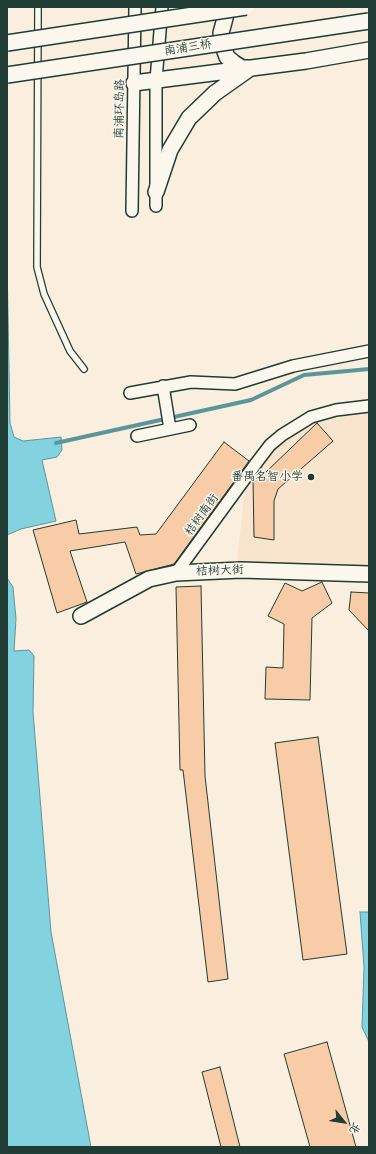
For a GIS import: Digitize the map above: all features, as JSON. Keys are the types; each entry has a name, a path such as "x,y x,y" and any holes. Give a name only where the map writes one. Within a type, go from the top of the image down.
{"main road":[{"path":"228,7 221,33 223,46 227,57 234,63 242,68 250,68"},
{"path":"7,43 246,7"},
{"name":"南浦三桥","path":"7,75 369,21"},
{"path":"134,84 306,61 369,50"},
{"path":"156,199 170,150 189,118 215,93 250,68"},
{"name":"桔树大街","path":"81,616 149,578 176,573 241,570 369,574"}],"street":[{"name":"南浦环岛路","path":"132,211 135,7"},
{"path":"156,199 156,80 162,7"},
{"path":"130,393 191,382 235,384 293,366 369,351"},
{"path":"163,386 170,429"},
{"name":"桔树南街","path":"176,573 256,462 282,435 311,417 336,410 369,406"},
{"path":"137,436 190,425"}],"lane":[{"path":"38,7 37,267 44,294 70,351 84,369"}],"shaded area":[{"name":"番禺名智小学","path":"369,412 369,567 237,561 245,489 259,465 279,442 304,425 335,415"}],"water":[{"path":"7,260 10,423 14,437 23,441 61,437 62,450 57,457 42,460 56,521 21,529 7,535"},
{"path":"7,578 13,587 16,619 14,651 29,650 34,656 33,712 51,932 91,1147 7,1147"},
{"path":"360,912 369,912 369,1042 362,1027 364,967"}],"building":[{"path":"317,423 333,441 278,489 274,501 274,540 254,537 253,479 260,469 265,473"},
{"path":"224,442 249,461 174,564 136,574 125,542 70,551 87,602 57,613 33,530 76,520 79,534 137,527 140,535 156,534"},
{"path":"322,582 332,603 312,618 310,700 265,699 266,667 283,668 284,624 268,616 285,583 302,591"},
{"path":"201,586 205,776 228,979 208,982 183,770 180,770 176,587"},
{"path":"351,592 369,593 369,631 349,610"},
{"path":"318,737 347,954 303,960 275,743"},
{"path":"327,1042 356,1147 310,1147 284,1054"},
{"path":"220,1067 240,1147 221,1147 202,1072"}],"waterway":[{"path":"56,443 251,400 304,375 369,369"}],"place":[{"name":"番禺名智小学","path":"311,477"}]}
